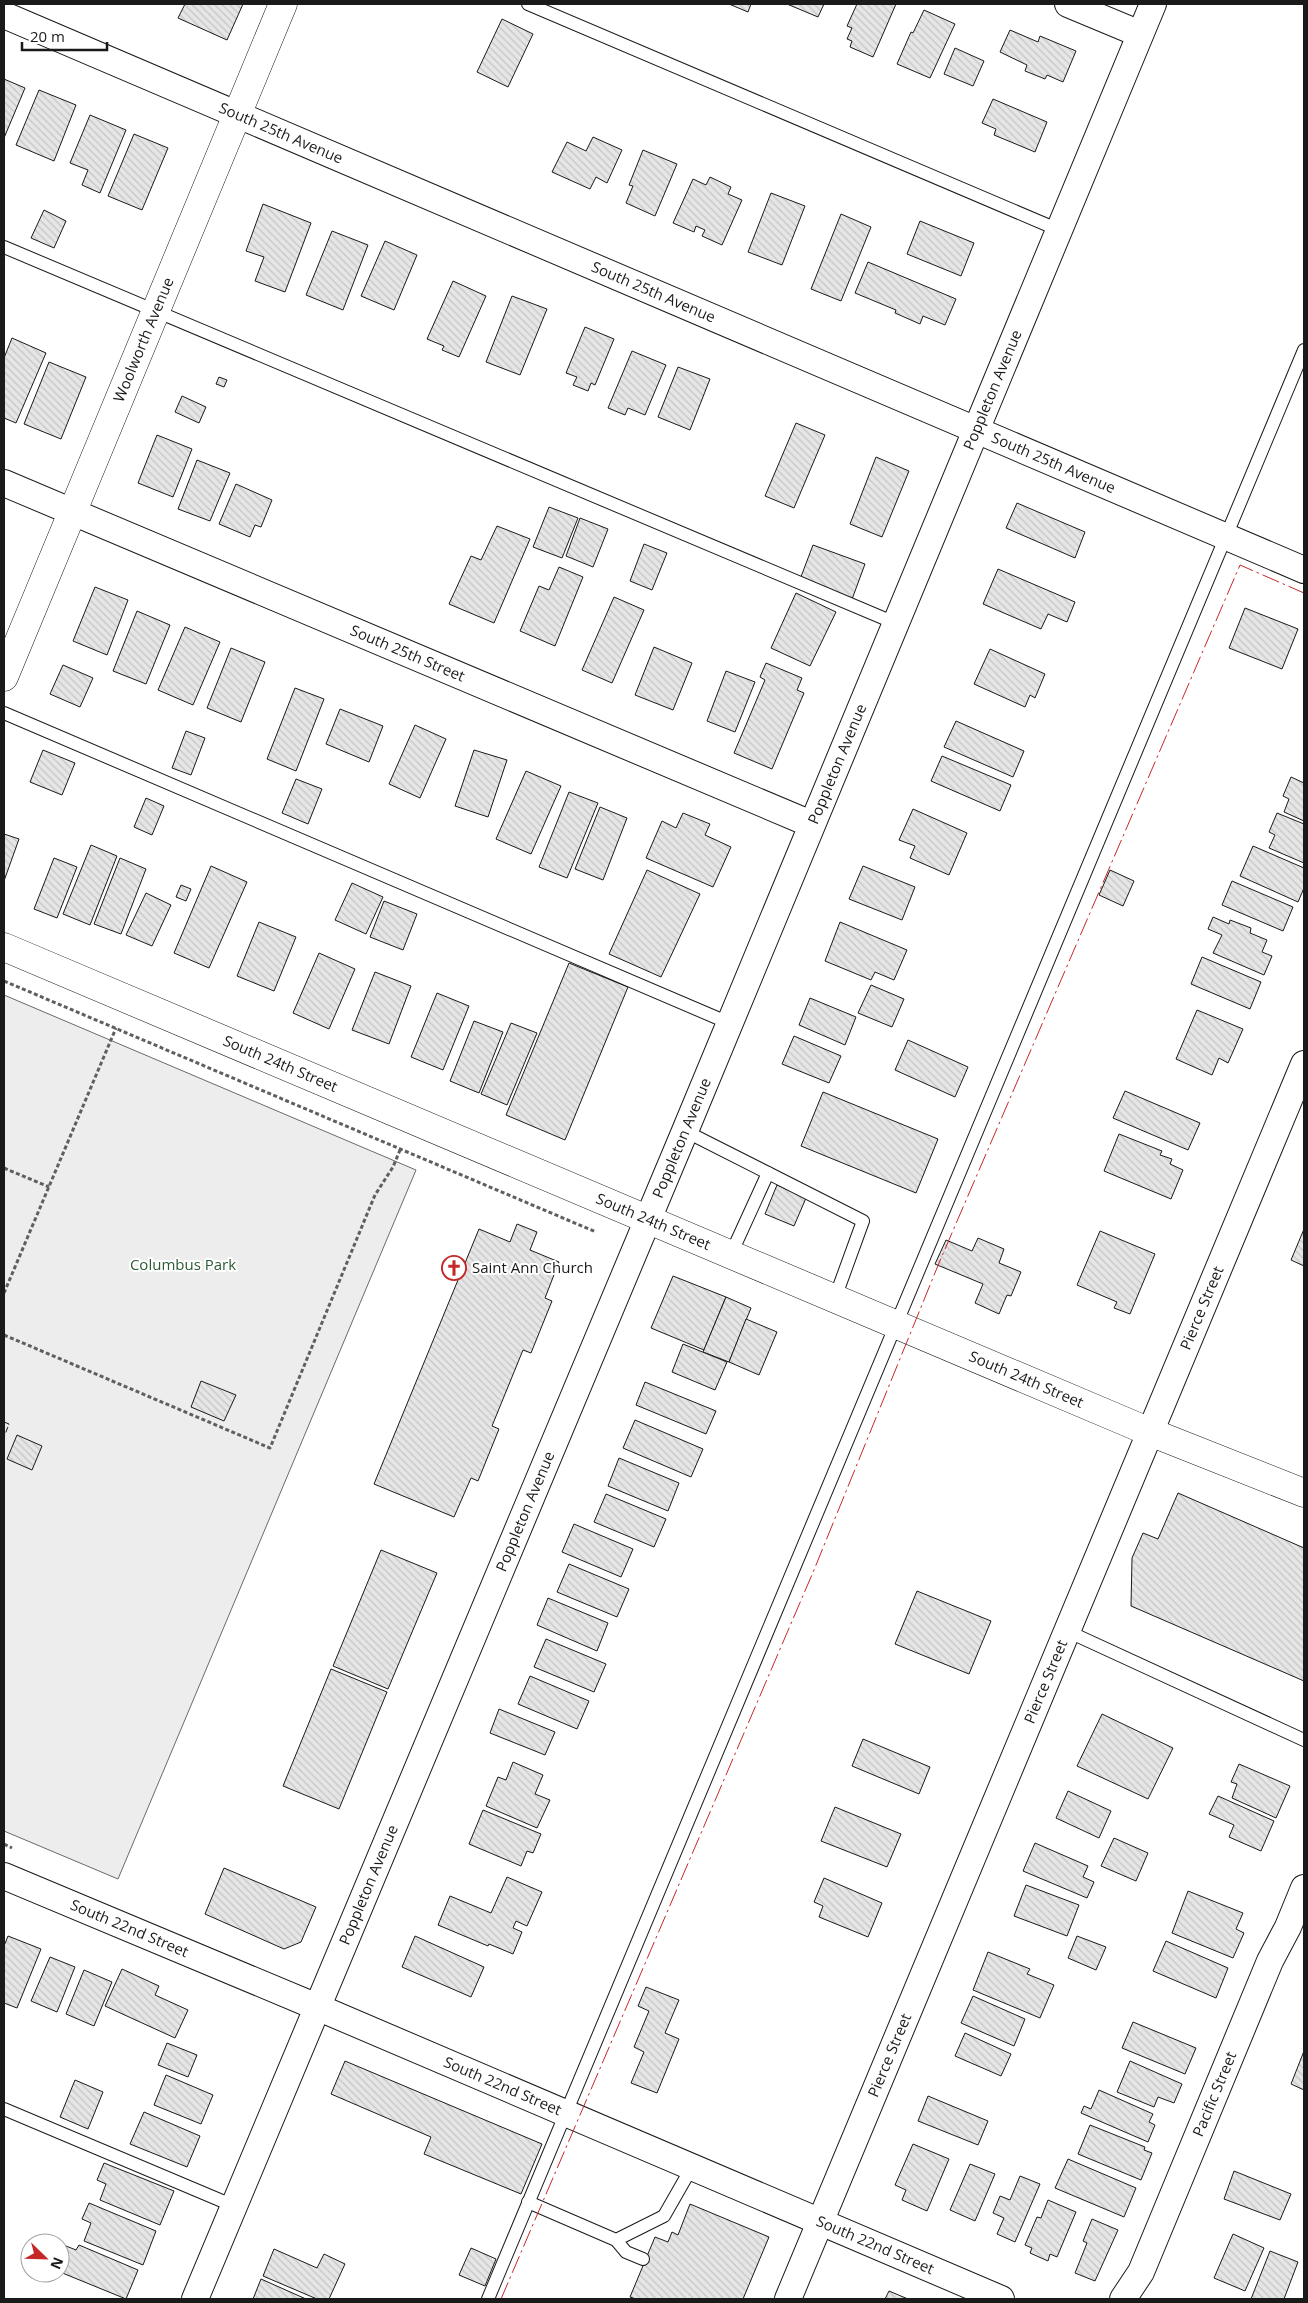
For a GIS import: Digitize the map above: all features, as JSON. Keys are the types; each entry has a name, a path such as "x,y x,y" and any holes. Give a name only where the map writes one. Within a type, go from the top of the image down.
{"main road":[{"name":"Woolworth Avenue","path":"4,677 283,4"},
{"name":"South 24th Street","path":"4,947 1150,1432 1304,1493"}],"street":[{"path":"1068,4 1140,34"},
{"name":"Poppleton Avenue","path":"194,2299 685,1131 728,1023 1153,4"},
{"name":"South 25th Avenue","path":"4,15 1304,570"},
{"name":"South 25th Street","path":"4,483 811,824"},
{"name":"Pierce Street","path":"788,2299 1304,1064"},
{"name":"South 22nd Street","path":"4,1876 317,2007 1001,2299"},
{"name":"Pacific Street","path":"1122,2299 1141,2272 1270,1961 1296,1931 1304,1888"}],"lane":[{"path":"528,4 1059,230"},
{"path":"4,247 895,623"},
{"path":"488,2299 1304,350"},
{"path":"4,713 728,1023"},
{"path":"685,1131 863,1221 835,1298"},
{"path":"731,1254 768,1173"},
{"path":"1067,1632 1304,1740"},
{"path":"4,2109 234,2206"},
{"path":"616,2240 664,2216 692,2167"},
{"path":"528,2202 616,2240 626,2252 643,2259"}],"path":[{"path":"4,981 596,1232"},
{"path":"4,1293 116,1028"},
{"path":"4,1335 270,1448 374,1195 392,1168 400,1150"},
{"path":"4,1168 49,1187"}],"green space":[{"name":"Columbus Park","path":"4,995 416,1170 118,1879 4,1831"}],"building":[{"path":"185,4 243,4 227,40 178,18"},
{"path":"729,4 751,4 748,12"},
{"path":"787,4 824,4 818,17"},
{"path":"857,4 896,4 873,57 850,47 852,41 847,39 852,28 847,26"},
{"path":"924,10 955,24 930,78 897,64 911,32 913,33"},
{"path":"502,19 533,34 508,87 477,72"},
{"path":"1010,30 1038,42 1040,36 1076,51 1063,82 1047,75 1045,79 1025,71 1027,65 1000,52"},
{"path":"955,48 984,61 973,86 944,74"},
{"path":"4,79 25,88 4,138"},
{"path":"39,90 76,105 54,161 16,145"},
{"path":"993,99 1047,122 1035,152 994,135 996,129 982,123"},
{"path":"90,115 126,130 100,193 82,185 88,170 70,163"},
{"path":"134,134 168,148 142,210 108,196"},
{"path":"593,137 622,150 607,183 596,177 590,189 552,172 567,142 586,151"},
{"path":"643,150 677,164 655,216 626,203 633,186 629,185"},
{"path":"710,177 731,187 728,194 742,200 722,245 702,236 705,230 696,226 694,232 673,223 693,179 706,185"},
{"path":"771,193 805,206 782,265 748,252"},
{"path":"263,204 311,223 285,292 255,281 264,257 246,251"},
{"path":"44,210 66,221 54,248 31,238"},
{"path":"841,214 871,227 841,301 811,289"},
{"path":"920,221 974,243 961,276 907,254"},
{"path":"332,231 368,245 343,310 306,295"},
{"path":"385,241 417,255 394,310 361,296"},
{"path":"868,262 956,299 945,325 923,316 920,324 895,313 896,310 855,293"},
{"path":"453,281 486,296 459,357 442,350 444,346 427,339"},
{"path":"512,296 547,309 520,375 486,362"},
{"path":"585,327 614,339 595,385 591,383 588,391 573,385 577,377 566,373"},
{"path":"12,338 46,353 16,423 4,418 4,358"},
{"path":"632,351 666,365 645,415 628,408 625,415 608,408"},
{"path":"49,362 86,377 61,439 24,424"},
{"path":"678,367 710,379 690,430 658,417"},
{"path":"219,377 227,380 224,387 216,384"},
{"path":"182,396 206,407 199,423 175,412"},
{"path":"796,423 825,435 794,508 765,496"},
{"path":"157,435 192,449 173,497 138,483"},
{"path":"876,457 909,471 882,537 850,524"},
{"path":"197,460 230,473 210,521 178,509"},
{"path":"236,484 272,500 261,527 255,525 250,537 219,524"},
{"path":"1017,503 1085,532 1075,558 1006,528"},
{"path":"549,507 578,518 562,558 533,547"},
{"path":"580,518 608,529 593,567 566,556"},
{"path":"497,526 530,539 494,623 449,604 471,556 481,560"},
{"path":"644,544 667,553 652,590 630,581"},
{"path":"813,545 865,564 851,602 799,582"},
{"path":"559,567 583,577 555,646 520,631 539,586 549,590"},
{"path":"998,569 1075,602 1067,622 1048,614 1041,629 983,604"},
{"path":"95,587 128,600 107,655 73,641"},
{"path":"796,593 836,612 810,666 771,648"},
{"path":"614,597 644,610 612,683 582,670"},
{"path":"1245,608 1298,629 1282,669 1229,648"},
{"path":"137,611 170,625 146,684 113,671"},
{"path":"185,627 220,642 193,705 158,690"},
{"path":"654,647 692,663 673,710 635,695"},
{"path":"231,648 265,662 241,722 207,708"},
{"path":"990,649 1045,674 1035,698 1030,695 1025,707 974,684"},
{"path":"766,663 802,678 797,690 804,693 772,769 734,753 765,680 760,677"},
{"path":"63,665 93,678 80,707 50,694"},
{"path":"726,671 755,682 735,732 707,721"},
{"path":"295,688 324,699 296,771 267,759"},
{"path":"340,709 383,726 369,762 326,744"},
{"path":"956,721 1024,751 1013,777 944,747"},
{"path":"415,725 446,739 420,798 389,784"},
{"path":"186,731 205,738 191,775 172,768"},
{"path":"43,750 75,763 62,795 30,782"},
{"path":"474,750 507,760 488,817 455,806"},
{"path":"942,756 1011,785 1000,811 931,781"},
{"path":"526,771 561,786 531,854 496,839"},
{"path":"1291,777 1304,783 1304,821 1284,812 1289,799 1283,796"},
{"path":"296,779 322,789 308,824 282,813"},
{"path":"569,792 598,803 567,878 539,867"},
{"path":"146,798 164,806 152,835 134,827"},
{"path":"600,807 627,818 603,880 575,869"},
{"path":"913,809 967,833 949,875 910,858 915,846 899,840"},
{"path":"683,813 710,824 705,835 731,847 713,887 646,858 662,821 676,828"},
{"path":"1277,813 1304,824 1304,863 1269,848 1275,835 1269,832"},
{"path":"4,834 19,839 4,881"},
{"path":"91,845 117,856 90,925 63,914"},
{"path":"1253,846 1304,868 1304,888 1298,902 1240,876"},
{"path":"54,858 77,867 57,918 34,909"},
{"path":"120,858 146,869 121,934 94,924"},
{"path":"211,866 247,882 209,968 174,953"},
{"path":"863,866 915,887 902,920 849,899"},
{"path":"647,870 700,894 661,977 609,954"},
{"path":"1110,870 1134,881 1123,906 1099,895"},
{"path":"1232,881 1293,907 1283,931 1222,905"},
{"path":"352,883 383,897 366,934 335,920"},
{"path":"181,885 191,889 186,901 176,897"},
{"path":"146,893 171,905 152,946 126,935"},
{"path":"384,901 417,914 403,950 370,937"},
{"path":"1213,917 1229,924 1230,920 1251,928 1250,933 1267,940 1262,952 1272,956 1264,975 1213,953 1222,935 1208,929"},
{"path":"259,922 296,937 274,991 237,976"},
{"path":"840,922 907,950 894,980 875,972 871,980 825,961"},
{"path":"319,953 355,969 329,1029 293,1013"},
{"path":"1202,957 1261,982 1250,1009 1191,984"},
{"path":"569,963 628,987 565,1140 506,1115"},
{"path":"375,972 411,986 389,1044 352,1030"},
{"path":"871,985 904,999 892,1027 858,1013"},
{"path":"437,993 469,1006 443,1070 411,1057"},
{"path":"810,998 856,1017 845,1045 799,1025"},
{"path":"1197,1010 1243,1029 1228,1063 1219,1058 1212,1075 1176,1059"},
{"path":"474,1021 503,1032 479,1093 450,1081"},
{"path":"511,1023 537,1033 507,1105 481,1094"},
{"path":"794,1036 841,1056 829,1083 782,1064"},
{"path":"908,1040 968,1067 955,1097 895,1070"},
{"path":"1125,1091 1200,1123 1188,1150 1113,1118"},
{"path":"823,1092 938,1139 916,1193 801,1146"},
{"path":"1119,1134 1162,1151 1160,1155 1172,1159 1170,1164 1183,1170 1171,1199 1104,1171"},
{"path":"777,1185 806,1198 794,1226 765,1214"},
{"path":"517,1224 537,1232 530,1250 559,1262 545,1298 552,1301 531,1353 523,1350 492,1426 499,1429 478,1481 471,1478 454,1517 374,1484 479,1229 510,1242"},
{"path":"1304,1229 1304,1266 1291,1260"},
{"path":"1100,1231 1155,1254 1130,1314 1114,1308 1117,1302 1077,1285"},
{"path":"978,1238 1004,1249 999,1263 1021,1272 1011,1296 1007,1295 999,1314 975,1303 983,1284 935,1264 946,1240 972,1251"},
{"path":"673,1276 726,1297 704,1350 651,1328"},
{"path":"726,1297 751,1308 729,1362 703,1352"},
{"path":"746,1319 777,1332 759,1375 729,1362"},
{"path":"683,1344 727,1362 715,1390 672,1372"},
{"path":"201,1381 236,1395 224,1421 191,1407"},
{"path":"645,1382 716,1411 706,1434 636,1405"},
{"path":"635,1420 703,1449 691,1477 623,1448"},
{"path":"17,1435 42,1446 32,1470 7,1459"},
{"path":"619,1458 679,1483 668,1511 608,1486"},
{"path":"1178,1493 1304,1548 1304,1681 1131,1606 1132,1558 1143,1533 1158,1539"},
{"path":"606,1494 666,1519 654,1547 594,1522"},
{"path":"574,1524 633,1549 621,1577 562,1552"},
{"path":"381,1550 437,1573 388,1689 333,1666"},
{"path":"569,1564 629,1589 617,1617 557,1592"},
{"path":"917,1591 991,1621 969,1674 895,1644"},
{"path":"548,1598 608,1623 597,1651 537,1625"},
{"path":"546,1639 606,1664 594,1692 534,1667"},
{"path":"331,1669 387,1692 339,1809 283,1786"},
{"path":"530,1676 589,1701 577,1729 518,1704"},
{"path":"499,1709 555,1732 545,1755 490,1733"},
{"path":"1102,1714 1173,1748 1148,1799 1077,1766"},
{"path":"863,1739 930,1767 919,1794 852,1766"},
{"path":"513,1762 543,1775 535,1794 550,1800 537,1828 486,1806 498,1777 506,1780"},
{"path":"1239,1764 1290,1786 1276,1818 1232,1798 1237,1784 1231,1782"},
{"path":"1068,1791 1111,1811 1099,1838 1056,1818"},
{"path":"1218,1796 1274,1821 1261,1851 1229,1837 1234,1825 1209,1814"},
{"path":"835,1807 901,1834 887,1867 821,1841"},
{"path":"483,1810 541,1834 533,1853 527,1851 521,1866 469,1844"},
{"path":"1114,1838 1148,1853 1136,1881 1101,1866"},
{"path":"1035,1843 1088,1866 1083,1877 1094,1882 1087,1898 1023,1871"},
{"path":"224,1868 316,1907 301,1942 284,1949 205,1914"},
{"path":"507,1877 542,1892 527,1926 516,1921 513,1928 522,1932 513,1954 489,1944 488,1946 438,1925 450,1896 491,1913"},
{"path":"824,1878 882,1903 868,1937 819,1917 823,1906 814,1902"},
{"path":"1026,1885 1079,1905 1067,1936 1014,1916"},
{"path":"1188,1891 1243,1913 1236,1929 1244,1933 1233,1958 1172,1933"},
{"path":"8,1936 41,1949 17,2008 4,2003 4,1946"},
{"path":"415,1936 484,1967 471,1997 402,1967"},
{"path":"1077,1936 1106,1947 1096,1970 1068,1958"},
{"path":"1166,1941 1228,1968 1216,1998 1153,1971"},
{"path":"988,1952 1030,1969 1027,1974 1054,1985 1040,2018 973,1990"},
{"path":"50,1957 75,1967 57,2012 31,2001"},
{"path":"122,1969 159,1986 155,1995 188,2010 175,2038 105,2006"},
{"path":"84,1970 112,1982 94,2026 66,2014"},
{"path":"646,1987 679,2000 665,2033 679,2039 657,2093 631,2083 644,2052 634,2047 649,2011 638,2006"},
{"path":"973,1996 1025,2019 1014,2046 961,2023"},
{"path":"1133,2022 1196,2048 1185,2074 1122,2048"},
{"path":"965,2033 1011,2054 1001,2076 955,2056"},
{"path":"167,2043 197,2055 188,2077 158,2065"},
{"path":"1304,2051 1304,2090 1291,2084"},
{"path":"345,2061 542,2144 521,2194 424,2154 431,2137 331,2094"},
{"path":"1130,2061 1182,2084 1174,2103 1158,2097 1154,2107 1117,2092"},
{"path":"166,2075 213,2095 201,2124 154,2105"},
{"path":"75,2080 103,2092 88,2129 60,2117"},
{"path":"1099,2090 1153,2114 1149,2122 1155,2125 1148,2142 1081,2113 1084,2106 1091,2109"},
{"path":"928,2096 988,2121 978,2145 918,2121"},
{"path":"144,2112 200,2136 187,2167 130,2144"},
{"path":"1090,2125 1145,2147 1144,2150 1152,2153 1141,2180 1078,2154"},
{"path":"913,2144 949,2159 927,2211 902,2200 906,2190 895,2185"},
{"path":"1068,2159 1136,2188 1124,2217 1055,2188"},
{"path":"104,2163 174,2191 160,2225 100,2200 106,2184 97,2180"},
{"path":"970,2164 995,2174 975,2221 950,2210"},
{"path":"1234,2171 1291,2194 1280,2220 1224,2199"},
{"path":"1020,2176 1040,2184 1015,2242 997,2234 1004,2218 993,2213 1000,2196 1010,2200"},
{"path":"1048,2200 1076,2212 1057,2257 1050,2254 1048,2261 1030,2253 1032,2248 1025,2245 1037,2217 1041,2218"},
{"path":"89,2203 156,2231 143,2265 84,2241 91,2223 82,2219"},
{"path":"690,2204 769,2237 743,2299 636,2299 630,2297 655,2237 668,2242 672,2232 678,2235"},
{"path":"1092,2219 1118,2230 1095,2281 1075,2273 1087,2243 1083,2241"},
{"path":"1233,2234 1264,2248 1245,2291 1214,2278"},
{"path":"79,2245 138,2270 126,2299 70,2276 70,2248 76,2250"},
{"path":"471,2248 496,2259 485,2286 459,2275"},
{"path":"274,2249 317,2268 324,2254 345,2264 329,2299 317,2299 263,2276"},
{"path":"1270,2251 1298,2262 1284,2299 1251,2299"},
{"path":"261,2279 306,2299 253,2299"},
{"path":"889,2291 908,2299 885,2299"}],"fence":[{"path":"4,1422 9,1424 4,1437"}],"power":[{"path":"501,2299 814,1570 939,1263 1240,565 1304,593"}],"place":[{"name":"Saint Ann Church","path":"454,1268"}]}
